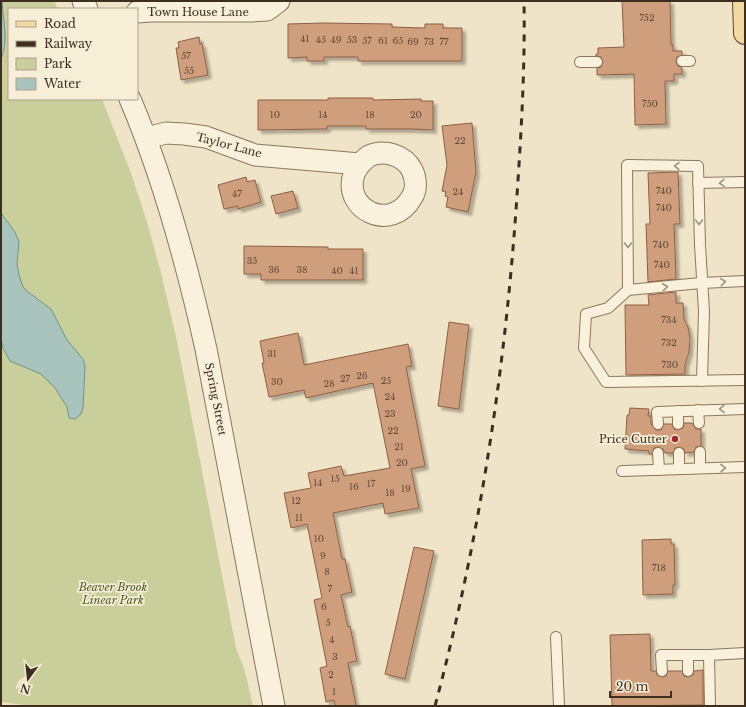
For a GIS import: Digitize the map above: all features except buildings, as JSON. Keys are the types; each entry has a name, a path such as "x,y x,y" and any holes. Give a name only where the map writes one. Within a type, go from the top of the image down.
{"main road":[{"path":"744,1 745,33"}],"street":[{"name":"Town House Lane","path":"138,12 250,12 267,10 279,1"},
{"name":"Spring Street","path":"130,100 147,138 182,249 202,330 246,553 274,706"},
{"name":"Taylor Lane","path":"147,138 166,133 184,134 206,137 255,155 360,164"}],"lane":[{"path":"580,62 597,62"},
{"path":"628,290 627,165 698,166 701,283 704,311 702,381"},
{"path":"698,183 745,182"},
{"path":"745,280 628,290 608,308 586,314 584,348 606,382 745,380"},
{"path":"658,424 657,412 745,409"},
{"path":"698,410 699,423"},
{"path":"678,411 678,424"},
{"path":"700,452 700,468"},
{"path":"658,453 659,470"},
{"path":"679,453 679,469"},
{"path":"622,471 745,467"},
{"path":"556,637 559,706"},
{"path":"662,671 661,655 708,655 745,652"},
{"path":"688,655 688,671"},
{"path":"708,655 710,706"}],"green space":[{"name":"Beaver Brook Linear Park","path":"1,1 54,1 58,8 8,8 8,100 102,100 131,173 147,222 161,273 177,341 236,648 245,671 253,706 32,706 1,702","holes":["25,676 30,686 16,689 21,678"]}],"water":[{"path":"1,1 5,30 5,45 1,59"},
{"path":"1,213 15,232 19,242 17,264 23,287 51,309 67,340 83,359 85,366 83,408 81,414 75,419 69,418 67,407 55,388 41,374 10,361 3,348 1,339"}],"railway":[{"path":"435,706 466,576 479,511 499,379 513,247 521,135 524,1"}],"place":[{"name":"Price Cutter","path":"675,439"}]}
